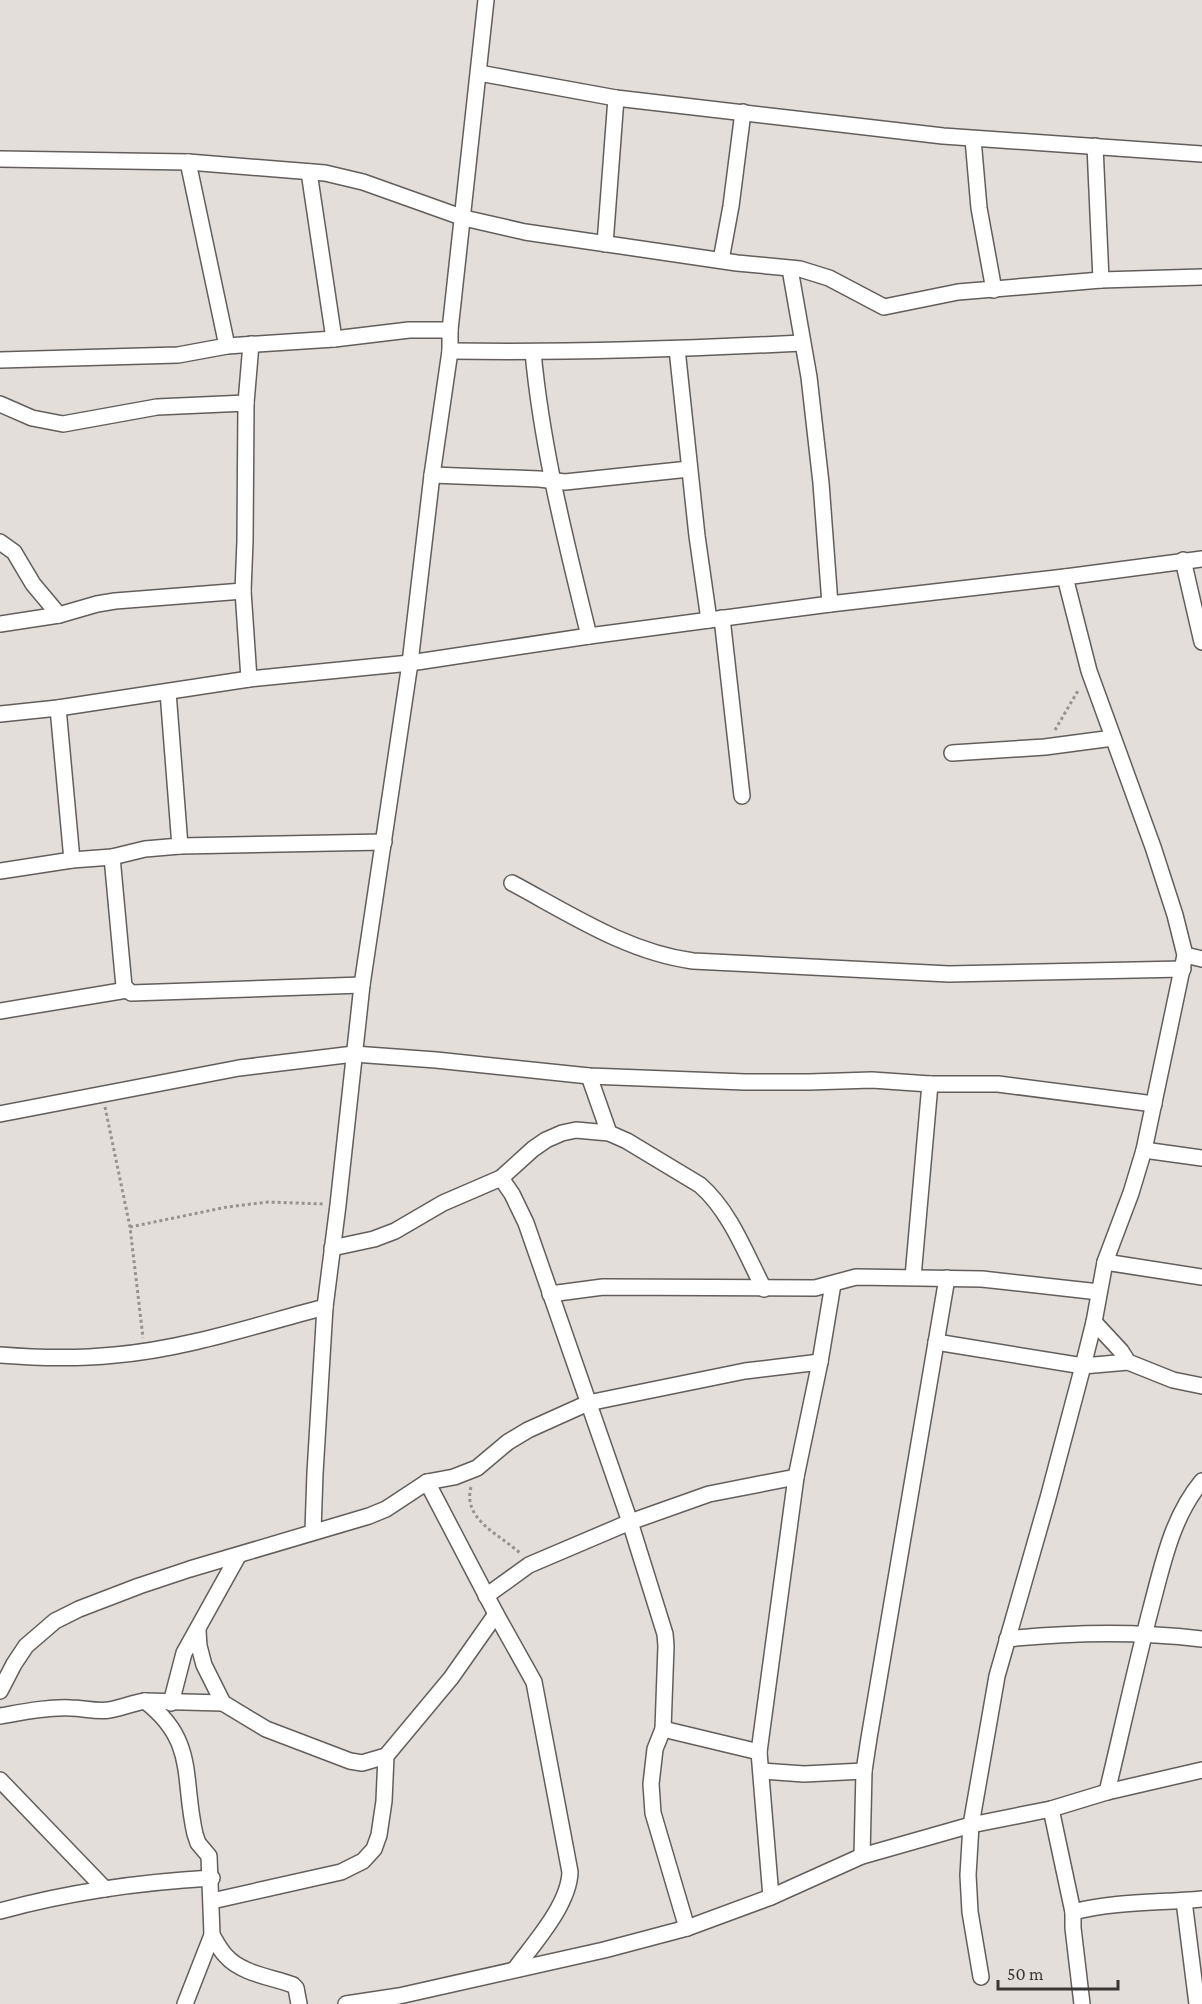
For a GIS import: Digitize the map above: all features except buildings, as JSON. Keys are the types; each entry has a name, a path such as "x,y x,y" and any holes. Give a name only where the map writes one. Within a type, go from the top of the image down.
{"street":[{"path":"313,1531 325,1306 362,985 410,663 432,475 450,351 450,330 486,0"},
{"path":"479,73 616,98 973,139 1202,154"},
{"path":"605,243 616,98"},
{"path":"721,260 743,112"},
{"path":"973,139 979,208 994,290"},
{"path":"1095,146 1101,280"},
{"path":"0,159 188,162 325,173 363,182 464,218 525,232 800,269 829,278 884,307 958,292 1101,280 1202,277"},
{"path":"188,162 227,346"},
{"path":"309,172 334,339"},
{"path":"790,269 809,377 821,483 830,604"},
{"path":"0,360 178,355 227,346 334,339 409,330 450,330"},
{"path":"450,351 676,349 802,343"},
{"path":"249,680 243,591 246,404 252,344"},
{"path":"676,349 700,566 715,619 742,796"},
{"path":"533,352 538,402 552,481 589,636"},
{"path":"0,404 32,418 63,424 157,407 246,404"},
{"path":"432,475 573,482 689,469"},
{"path":"0,542 14,552 33,584 59,615"},
{"path":"0,714 58,708 249,680 410,663 589,636 830,604 1202,559"},
{"path":"1183,560 1202,642"},
{"path":"981,1977 969,1898 971,1826 997,1676 1083,1366 1105,1262 1131,1193 1144,1150 1184,962 1175,915 1089,670 1065,577"},
{"path":"0,624 59,615 98,603 243,591"},
{"path":"168,692 180,846"},
{"path":"58,708 72,860"},
{"path":"952,753 1045,747 1113,738"},
{"path":"0,871 112,856 145,849 180,846 384,842"},
{"path":"112,856 123,976 127,990"},
{"path":"512,883 619,940 652,953 684,960 949,974 1184,962 1202,959"},
{"path":"0,1011 127,990 134,993 362,985"},
{"path":"0,1114 239,1068 354,1054 590,1076 745,1082 809,1083 873,1080 930,1084 998,1084 1154,1104"},
{"path":"590,1076 609,1133"},
{"path":"913,1277 930,1084"},
{"path":"332,1248 374,1239 395,1231 443,1203 501,1178 533,1149 562,1133 576,1130 609,1133 627,1141 708,1192 726,1217 764,1289"},
{"path":"1144,1150 1202,1158"},
{"path":"501,1178 512,1194 526,1223 630,1522 664,1634 666,1646 663,1729 655,1749 651,1784 653,1814 687,1928"},
{"path":"1105,1262 1202,1277"},
{"path":"550,1294 603,1287 815,1288 855,1276 1018,1281 1099,1292"},
{"path":"862,1856 864,1772 874,1699 907,1522 947,1278"},
{"path":"771,1897 759,1752 796,1477 820,1362 833,1284"},
{"path":"0,1355 79,1357 145,1351 186,1344 325,1306"},
{"path":"1094,1322 1121,1350 1128,1362"},
{"path":"936,1342 1083,1366 1128,1362 1173,1380 1202,1386"},
{"path":"0,1689 26,1646 55,1621 79,1609 139,1586 386,1509 428,1482 454,1477 477,1468 508,1442 528,1430 588,1403 736,1372 820,1362"},
{"path":"486,1596 529,1565 630,1522 709,1494 796,1477"},
{"path":"1107,1792 1145,1633 1172,1533 1179,1516 1202,1480"},
{"path":"428,1482 486,1596 534,1682 570,1872 567,1891 558,1908 515,1969"},
{"path":"171,1702 184,1653 238,1556"},
{"path":"0,1716 46,1709 109,1710 133,1702 145,1701 223,1703 266,1729 350,1761 362,1762 386,1756 451,1678 496,1614"},
{"path":"198,1631 204,1665 223,1703"},
{"path":"1007,1639 1041,1635 1145,1633 1202,1639"},
{"path":"145,1701 161,1713 172,1727 181,1745 185,1760 192,1822 198,1843 209,1856 212,1878 212,1935 185,2004"},
{"path":"663,1729 759,1752"},
{"path":"212,1901 341,1872 363,1862 374,1849 379,1834 384,1801 386,1756"},
{"path":"346,2004 399,2000 515,1969 604,1950 687,1928 771,1897 862,1856 971,1826 1051,1809 1107,1792 1202,1770"},
{"path":"761,1771 804,1774 864,1772"},
{"path":"0,1780 105,1889"},
{"path":"1051,1809 1073,1911 1072,1928 1082,2004"},
{"path":"0,1911 105,1889 160,1881 212,1878"},
{"path":"1073,1911 1124,1903 1202,1899"},
{"path":"1184,1901 1197,2004"},
{"path":"212,1935 226,1956 233,1962 267,1978 293,1985 296,1988 299,2004"}],"path":[{"path":"1045,747 1089,670"},
{"path":"103,1095 130,1227 145,1351"},
{"path":"130,1227 227,1207 268,1202 338,1205"},
{"path":"477,1468 470,1493 472,1511 482,1523 521,1553 529,1565"}]}
